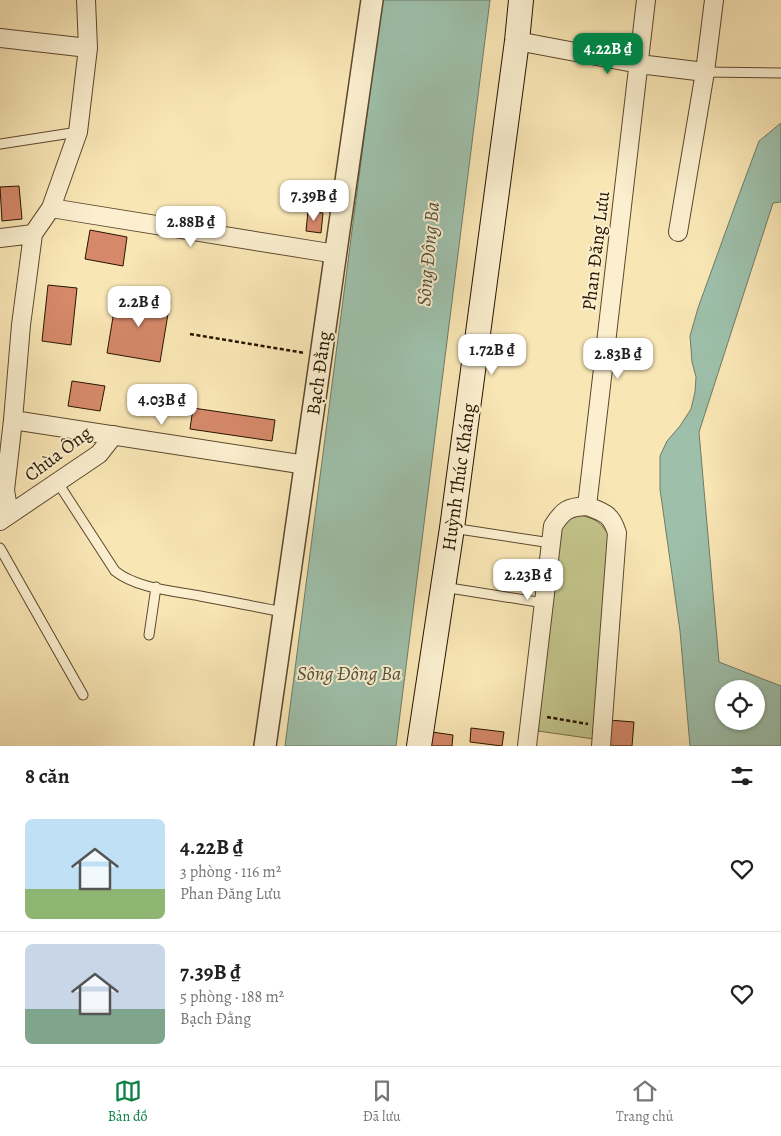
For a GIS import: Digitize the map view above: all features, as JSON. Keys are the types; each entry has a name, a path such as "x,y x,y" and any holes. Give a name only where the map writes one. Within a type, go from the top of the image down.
{"main road":[{"name":"Huỳnh Thúc Kháng","path":"419,746 452,528 521,0"}],"street":[{"path":"4,518 21,325 33,234 51,208 78,132 88,48 86,0"},
{"name":"Bạch Đằng","path":"266,746 372,0"},
{"name":"Phan Đăng Lưu","path":"588,506 646,0"},
{"path":"678,232 714,0"},
{"path":"0,38 88,48"},
{"path":"517,41 639,64 704,72"},
{"path":"51,208 336,254"},
{"path":"0,238 33,234"},
{"path":"13,420 306,466"},
{"name":"Chùa Ông","path":"4,518 99,454 114,435"},
{"path":"527,746 553,526 561,513 574,506 588,506 613,520 617,533 601,746"}],"lane":[{"path":"704,72 781,74"},
{"path":"0,144 78,132"},
{"path":"58,483 115,570 132,581 286,613"},
{"path":"452,528 551,543"},
{"path":"0,548 83,695"},
{"path":"149,635 156,587"},
{"path":"443,587 544,603"}],"path":[{"path":"190,334 321,356"},
{"path":"530,715 603,726"}],"green space":[{"path":"580,515 598,522 609,536 594,739 538,731 560,529 570,519"}],"water":[{"name":"Sông Đông Ba","path":"382,0 490,0 396,746 285,746"},
{"path":"781,123 781,202 773,203 699,432 719,662 781,686 781,746 690,746 680,631 660,489 660,456 667,441 691,409 696,377 692,362 690,336 698,308 759,141"}],"building":[{"path":"19,186 22,219 2,221 0,187"},
{"path":"308,211 323,213 321,233 306,231"},
{"path":"90,230 127,237 123,266 85,259"},
{"path":"48,285 77,288 71,345 42,341"},
{"path":"117,293 170,302 160,362 107,353"},
{"path":"72,381 105,386 100,411 68,406"},
{"path":"193,408 275,420 272,441 190,429"},
{"path":"609,720 634,722 632,746 607,746"},
{"path":"471,728 504,732 502,746 470,742"},
{"path":"432,732 453,735 452,746 430,746"}]}
